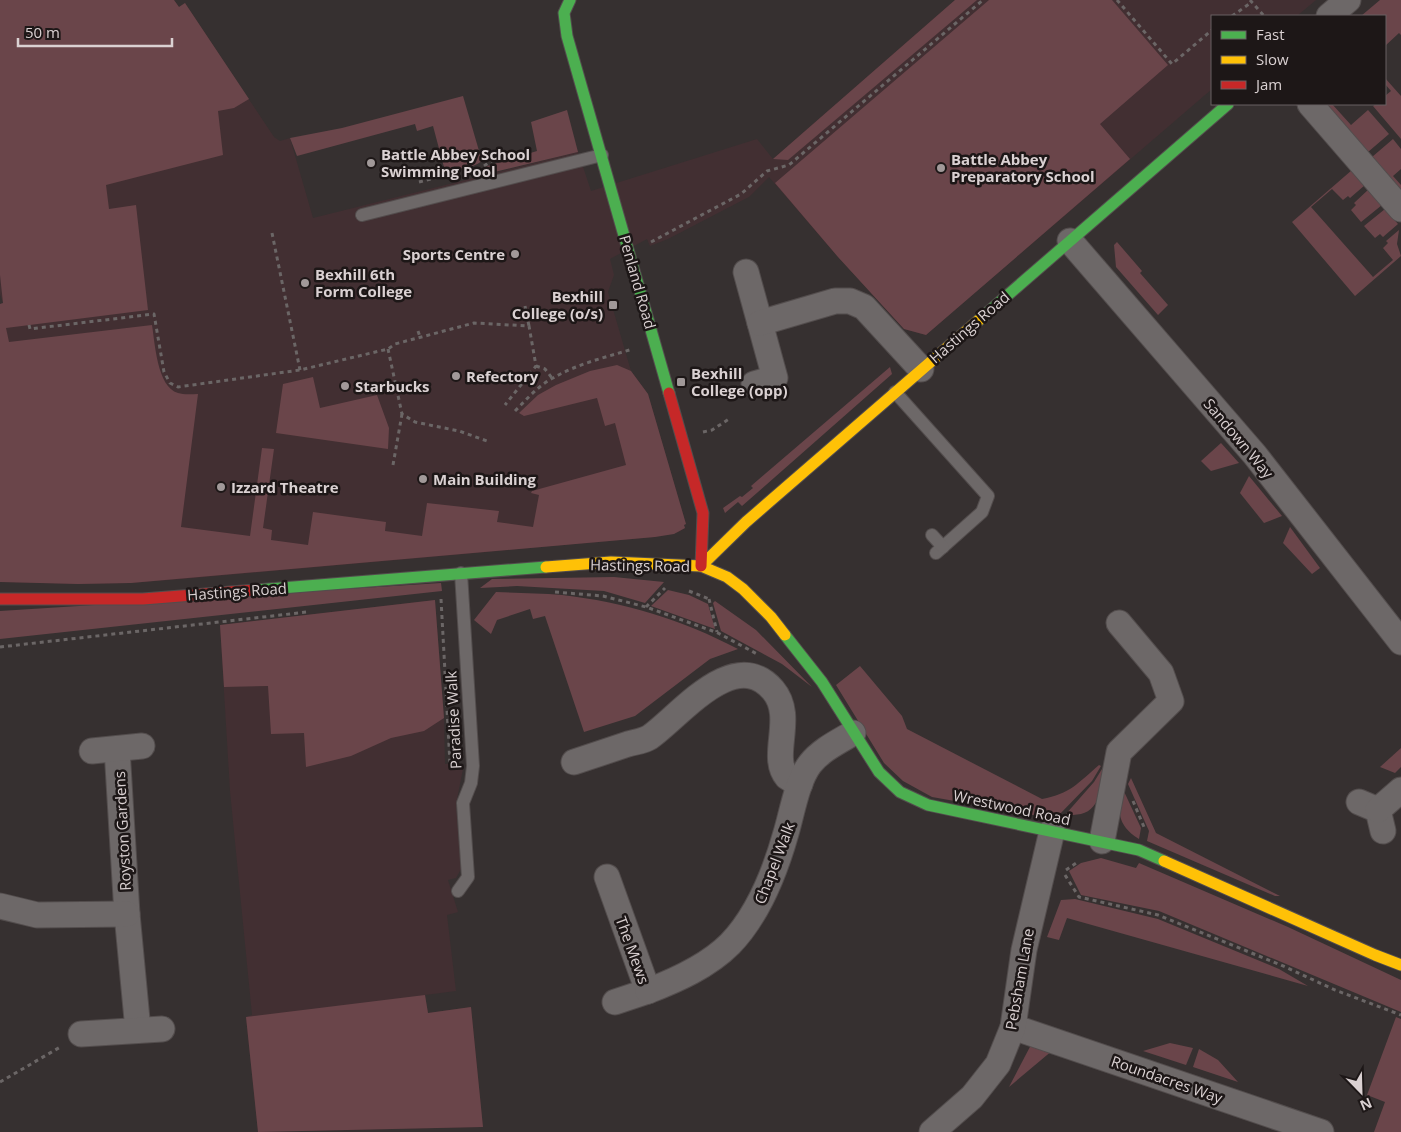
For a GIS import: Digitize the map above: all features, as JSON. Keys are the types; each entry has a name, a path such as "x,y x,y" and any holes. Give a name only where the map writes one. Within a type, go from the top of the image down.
{"main road":[{"name":"Penland Road","path":"568,1 564,13 567,36 703,513 701,566"},
{"name":"Hastings Road","path":"0,599 143,599 612,562 701,566 746,522 1227,105"},
{"name":"Wrestwood Road","path":"701,566 727,576 743,589 776,624 822,682 853,734 879,772 900,792 928,805 1139,850 1401,965"}],"street":[{"path":"1330,15 1348,0"},
{"path":"1311,105 1401,209"},
{"name":"Sandown Way","path":"1070,241 1255,455 1401,642"},
{"path":"746,272 775,378 754,384"},
{"path":"760,323 835,301 850,301 864,307 921,369"},
{"path":"1102,841 1119,752 1171,701 1161,673 1119,623"},
{"path":"574,762 649,738 690,700 707,688 727,679 745,675 764,680 775,693 782,709 783,724 780,760 788,778 800,784"},
{"name":"Chapel Walk","path":"648,991 675,980 708,961 730,944 759,906 781,850 800,784 808,766 820,753 853,734"},
{"name":"Royston Gardens","path":"92,751 142,746"},
{"name":"Royston Gardens","path":"80,1034 150,1030 127,914 117,748"},
{"path":"1373,814 1401,790"},
{"name":"Pebsham Lane","path":"932,1132 972,1097 998,1064 1013,1027 1024,950 1052,831"},
{"name":"The Mews","path":"607,877 648,991 615,1002"},
{"path":"0,906 37,915 127,914"},
{"name":"Roundacres Way","path":"1013,1027 1266,1123 1322,1132"}],"lane":[{"path":"362,215 602,155"},
{"path":"895,392 988,496 982,512 939,550 932,535"},
{"name":"Paradise Walk","path":"458,891 468,877 463,804 471,783 474,766 461,573"}],"path":[{"path":"629,252 741,194 767,171 788,165 983,0"},
{"path":"1117,0 1172,64 1211,31"},
{"path":"1233,15 1251,1 1263,15"},
{"path":"272,233 300,370"},
{"path":"505,405 536,366 526,306"},
{"path":"29,325 30,328 122,315 154,314 164,372 170,383 178,387 300,370 388,349 395,344 474,324 529,326"},
{"path":"418,330 420,337"},
{"path":"515,411 535,390 552,378 588,363 655,343"},
{"path":"388,349 402,414 393,465"},
{"path":"536,366 545,369 552,378"},
{"path":"402,414 415,422 459,432 490,442"},
{"path":"712,430 729,419"},
{"path":"709,599 727,576"},
{"path":"646,607 669,585"},
{"path":"683,589 709,599"},
{"path":"545,592 603,596 646,607 718,633 765,658"},
{"path":"450,764 441,595 463,593"},
{"path":"709,599 718,633"},
{"path":"0,648 317,611"},
{"path":"1044,867 1063,872 1079,897 1158,915 1401,1016"},
{"path":"0,1082 80,1034"}],"shaded area":[{"name":"Bexhill 6th Form College","path":"0,0 174,0 179,7 185,3 274,137 280,141 290,138 313,218 578,152 591,191 757,139 773,159 955,0 1316,0 1298,15 1211,15 1211,90 926,335 904,329 838,257 769,177 749,197 668,239 650,246 647,239 610,259 614,275 608,292 631,371 648,394 686,524 684,525 685,528 679,532 655,537 131,583 0,582 0,304 3,303 0,294"},
{"path":"0,0 174,0 179,7 185,3 249,99 234,108 218,111 223,155 106,185 109,209 136,205 148,310 6,328 9,342 152,325 158,364 165,382 178,393 198,394 181,527 250,536 262,448 274,449 263,528 272,530 271,540 308,545 313,512 386,522 385,531 422,536 427,503 499,511 497,522 533,527 539,495 531,493 532,491 626,465 615,423 605,426 597,398 524,416 519,413 538,395 556,385 590,371 617,365 631,371 648,394 686,524 684,525 685,528 674,534 655,537 131,583 0,582 0,304 3,303 0,275"},
{"path":"955,0 977,0 788,160 773,159"},
{"name":"Battle Abbey Preparatory School","path":"989,0 1112,0 1168,65 1100,124 1130,159 926,335 904,329 838,257 775,183"},
{"path":"1380,0 1401,0 1401,35 1399,33 1386,45 1386,15 1362,15"},
{"path":"1386,79 1401,96 1401,139 1373,106 1386,105 1386,95 1391,91 1386,85"},
{"path":"463,96 482,161 469,167 445,171 433,126 417,131 415,124 297,156 290,138 342,128"},
{"path":"1328,105 1333,105 1351,125 1368,110 1389,134 1368,152"},
{"path":"567,110 578,152 486,174 484,167 537,151 531,122"},
{"path":"1393,139 1401,149 1401,169 1393,176 1401,185 1401,192 1372,157"},
{"path":"1352,170 1365,185 1350,198 1348,196 1343,200 1332,189 1311,207 1373,277 1393,260 1383,248 1388,243 1386,241 1399,230 1397,244 1401,256 1355,296 1292,222"},
{"path":"1369,189 1382,205 1361,222 1351,210 1356,205 1354,203"},
{"path":"1385,209 1398,224 1383,237 1380,234 1375,238 1364,226"},
{"path":"1117,242 1142,271 1140,273 1168,305 1158,315 1116,267 1114,245"},
{"path":"890,367 892,374 742,506 738,502 725,513 723,508 753,488 751,486"},
{"path":"313,377 320,408 377,395 389,428 388,449 276,433 283,384"},
{"path":"1221,443 1239,463 1211,471 1201,461"},
{"path":"1249,476 1282,516 1264,523 1240,493"},
{"path":"1290,527 1320,568 1312,574 1283,543"},
{"path":"614,577 664,582 645,603 604,591 517,586 480,588 492,579"},
{"path":"441,583 442,591 0,639 0,611"},
{"path":"668,590 689,595 708,604 715,629 651,606"},
{"path":"496,592 562,595 608,602 674,621 738,649 710,659 635,716 584,732 545,616 533,619 530,609 497,620 491,634 474,620"},
{"path":"435,600 444,718 445,764 456,763 463,769 456,804 461,869 456,878 448,880 458,912 447,915 456,991 425,995 428,1013 471,1007 483,1127 258,1132 246,1017 252,1015 230,791 220,625"},
{"path":"435,600 444,718 424,731 391,738 351,756 306,767 304,733 271,734 268,686 224,687 220,625"},
{"path":"715,601 756,630 812,687 782,664 721,631 713,603"},
{"path":"860,666 902,716 907,729 1042,799 1067,791 1099,765 1101,766 1092,781 1058,816 1039,816 932,797 903,781 884,763 836,685"},
{"path":"1401,748 1401,767 1395,773 1380,767"},
{"path":"1105,764 1100,794 1093,807 1081,814 1065,815 1094,782"},
{"path":"1131,778 1156,833 1280,896 1275,896 1147,841 1149,831 1128,784"},
{"path":"1121,785 1141,828 1139,839 1126,828 1120,816"},
{"path":"1101,858 1136,868 1139,863 1288,927 1401,980 1401,1012 1159,911 1081,895 1069,871 1081,863"},
{"path":"1075,899 1158,919 1279,969 1308,986 1067,918 1059,940 1047,937 1061,900"},
{"path":"425,995 428,1013 471,1007 483,1127 258,1132 246,1017"},
{"path":"1396,1017 1401,1019 1401,1132 1374,1132 1385,1102 1367,1095"},
{"path":"1032,1043 1053,1050 1009,1087"},
{"path":"1170,1043 1193,1048 1186,1065 1143,1051"},
{"path":"1199,1049 1218,1060 1238,1082 1193,1067"}],"traffic: fast":[{"path":"570,0 564,13 567,36 669,393"},
{"path":"979,320 1227,105"},
{"path":"256,590 546,567"},
{"path":"785,635 822,682 879,772 900,792 928,805 1139,850 1164,861"}],"traffic: slow":[{"path":"701,566 746,522 979,320"},
{"path":"546,567 611,562 701,566 727,577 743,589 771,617 785,635"},
{"path":"1164,861 1401,965"}],"traffic: jam":[{"path":"669,393 703,513 701,566"},
{"path":"0,599 143,599 256,590"}],"place":[{"name":"Battle Abbey School Swimming Pool","path":"371,163"},
{"name":"Battle Abbey Preparatory School","path":"941,168"},
{"name":"Sports Centre","path":"515,254"},
{"name":"Bexhill 6th Form College","path":"305,283"},
{"name":"Bexhill College (o/s)","path":"613,305"},
{"name":"Refectory","path":"456,376"},
{"name":"Bexhill College (opp)","path":"681,382"},
{"name":"Starbucks","path":"345,386"},
{"name":"Main Building","path":"423,479"},
{"name":"Izzard Theatre","path":"221,487"}]}
